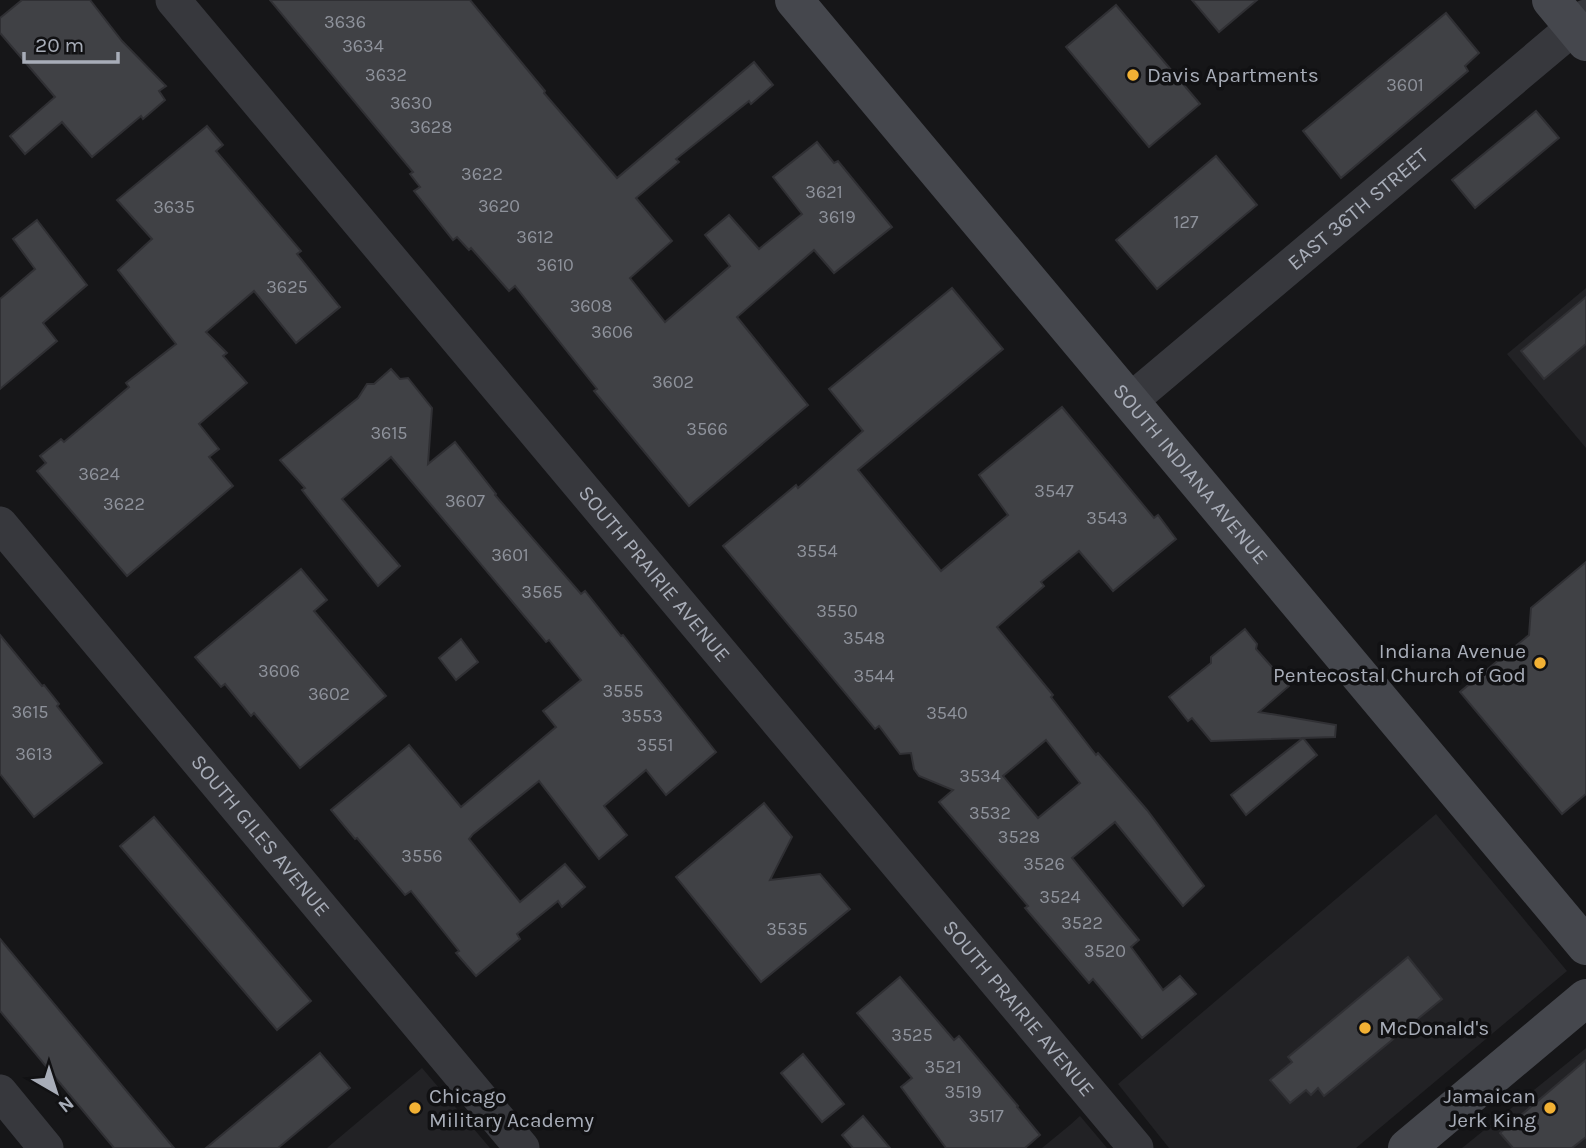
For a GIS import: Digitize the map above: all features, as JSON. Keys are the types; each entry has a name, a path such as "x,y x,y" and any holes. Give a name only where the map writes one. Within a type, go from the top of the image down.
{"street":[{"name":"SOUTH PRAIRIE AVENUE","path":"173,0 1136,1148"},
{"name":"SOUTH INDIANA AVENUE","path":"794,0 1586,946"},
{"name":"EAST 36TH STREET","path":"1130,401 1574,21"},
{"name":"SOUTH GILES AVENUE","path":"0,524 522,1148"},
{"path":"1407,1148 1586,998"},
{"path":"0,1092 46,1148"}],"shaded area":[{"path":"1586,288 1586,448 1507,354"},
{"path":"1436,814 1567,971 1356,1148 1169,1148 1118,1084"},
{"path":"1586,1048 1586,1148 1462,1148"},
{"name":"Chicago Military Academy","path":"422,1068 490,1148 327,1148"},
{"path":"1080,1116 1107,1148 1042,1148 1070,1125"}],"building":[{"path":"22,0 90,0 122,41 166,86 159,91 165,100 143,119 141,116 92,157 62,122 25,154 10,136 55,97 0,33 0,18"},
{"path":"270,0 470,0 544,93 617,178 754,62 773,85 676,159 679,162 636,198 672,241 630,278 665,322 730,266 705,235 729,215 759,249 802,214 773,177 817,142 834,163 838,161 892,227 834,273 814,250 737,317 808,405 689,506 594,391 597,389 515,286 509,291 471,248 469,250 457,237 453,240 414,191 420,187 410,174 413,172"},
{"path":"1192,0 1257,0 1219,32"},
{"name":"Davis Apartments","path":"1116,5 1200,104 1149,147 1066,47"},
{"path":"1446,13 1479,53 1465,66 1468,71 1341,178 1303,131"},
{"path":"1536,111 1559,138 1475,208 1452,180"},
{"path":"207,126 223,145 216,151 301,251 297,254 340,307 296,343 254,291 206,332 227,353 223,356 247,383 199,424 219,449 209,457 233,486 127,576 37,471 46,463 40,456 61,439 64,442 129,387 126,383 176,344 118,270 152,239 117,200"},
{"path":"1216,156 1257,205 1157,289 1116,240"},
{"path":"37,220 87,285 43,323 57,341 0,389 0,299 35,269 13,239"},
{"path":"952,288 1003,349 858,470 941,571 1008,515 979,475 1062,407 1154,518 1158,515 1176,539 1113,591 1079,551 1041,582 1044,586 997,627 1053,695 1051,697 1096,755 1098,753 1147,810 1204,886 1183,906 1115,822 1072,858 1139,940 1131,947 1163,990 1180,976 1196,994 1142,1038 1093,979 1089,983 1025,908 1028,906 939,802 953,790 919,776 914,769 911,753 900,754 879,726 875,729 723,546 796,485 798,488 863,431 829,389","holes":["1046,740 1080,783 1038,818 1003,776"]},
{"path":"1586,297 1586,344 1544,379 1521,351"},
{"path":"391,369 400,379 408,378 432,408 428,464 455,442 495,495 581,594 585,591 621,636 623,635 716,752 666,795 646,770 604,806 627,835 599,859 539,781 473,834 469,839 520,902 565,864 585,887 562,907 558,901 517,934 520,939 476,976 411,891 405,895 331,810 409,745 461,807 556,727 543,711 581,680 391,457 342,499 400,566 378,586 302,490 305,488 280,460 358,398 367,384 374,384"},
{"name":"Indiana Avenue Pentecostal Church of God","path":"1586,562 1586,794 1562,814 1460,692 1529,635 1531,608"},
{"path":"301,569 327,600 314,611 386,696 300,768 254,713 251,716 225,684 221,687 195,657"},
{"path":"1245,629 1257,644 1256,649 1289,686 1259,712 1336,725 1335,737 1211,741 1192,718 1188,721 1169,697 1211,663 1211,657"},
{"path":"0,635 42,686 44,685 102,763 34,817 0,774"},
{"path":"461,639 478,662 456,680 439,658"},
{"path":"1303,738 1317,755 1246,815 1231,795"},
{"path":"764,803 792,837 770,880 820,874 850,909 761,982 676,877"},
{"path":"154,817 311,1001 277,1030 120,846"},
{"path":"0,939 174,1148 114,1148 0,1011"},
{"name":"McDonald's","path":"1408,957 1442,999 1324,1096 1318,1088 1311,1095 1306,1090 1290,1103 1270,1080 1292,1062 1288,1057"},
{"path":"900,977 954,1040 959,1036 1040,1135 1025,1148 946,1148 901,1087 912,1078 857,1013"},
{"path":"320,1053 350,1088 278,1148 206,1148"},
{"path":"803,1054 844,1104 822,1122 781,1073"},
{"path":"1586,1060 1586,1137 1572,1148 1513,1148 1500,1133"},
{"path":"863,1116 890,1148 853,1148 842,1135"}],"place":[{"name":"Davis Apartments","path":"1133,75"},
{"name":"Indiana Avenue Pentecostal Church of God","path":"1540,663"},
{"name":"McDonald's","path":"1365,1028"},
{"name":"Chicago Military Academy","path":"415,1108"},
{"name":"Jamaican Jerk King","path":"1550,1108"}]}
